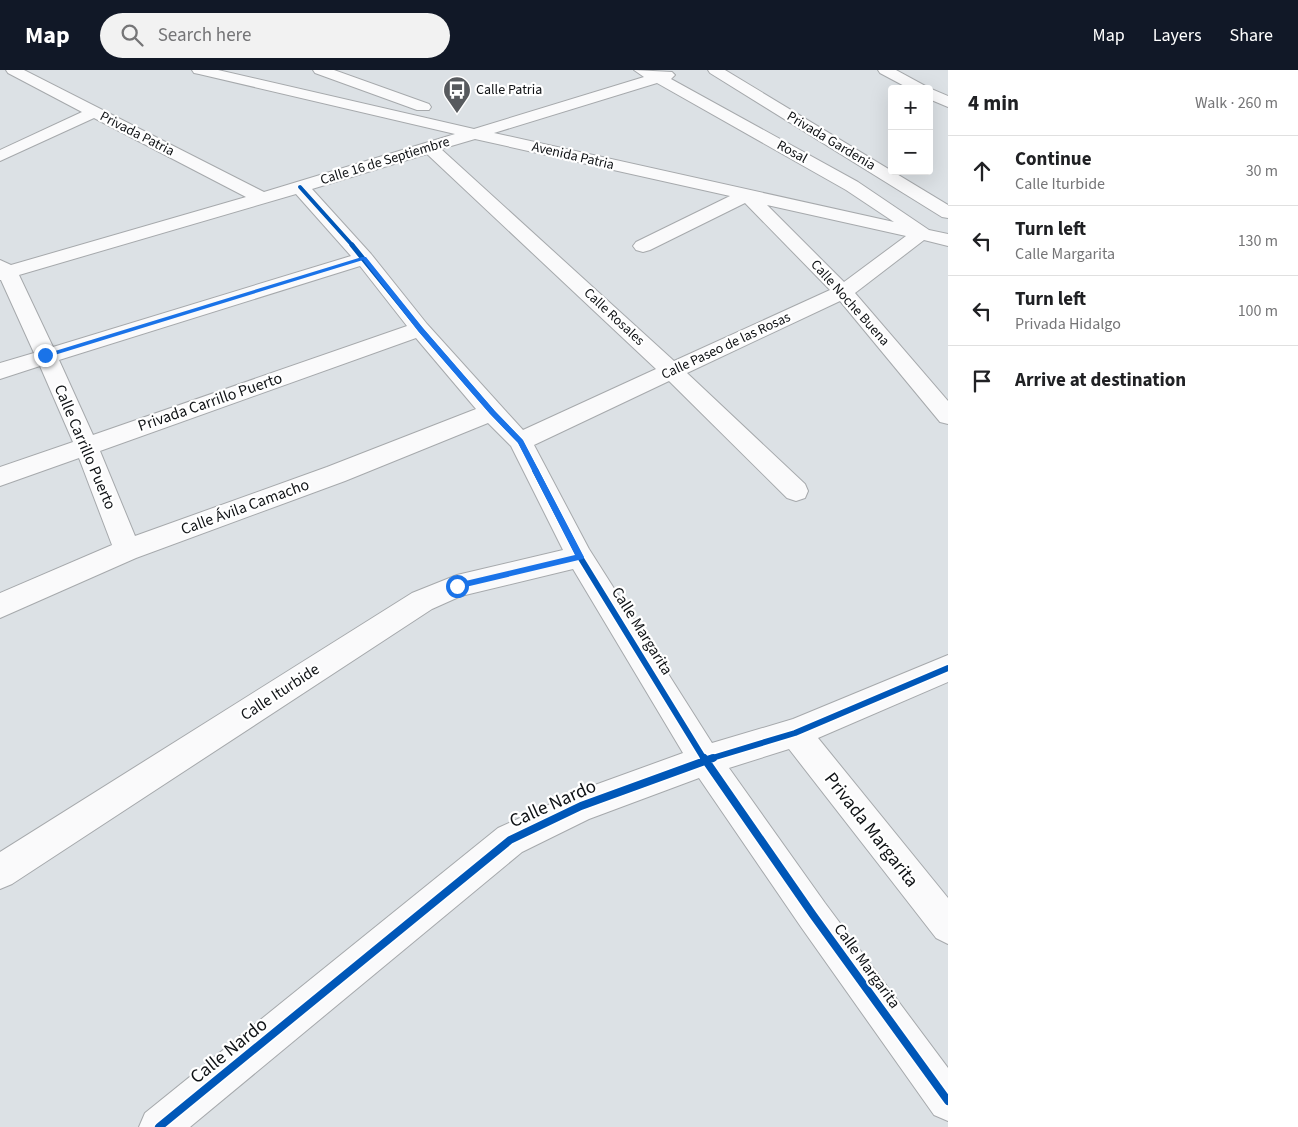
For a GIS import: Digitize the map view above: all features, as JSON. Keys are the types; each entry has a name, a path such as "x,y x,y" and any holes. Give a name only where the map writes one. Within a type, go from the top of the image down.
{"street":[{"name":"Avenida Patria","path":"199,70 948,240"},
{"path":"320,70 442,114 476,134"},
{"path":"347,81 369,70"},
{"name":"Rosal","path":"641,70 852,186 922,233"},
{"name":"Calle 16 de Septiembre","path":"3,271 300,187 429,146 476,134 684,70"},
{"name":"Privada Gardenia","path":"715,70 948,213"},
{"path":"885,70 914,85"},
{"path":"0,80 17,71"},
{"name":"Privada Patria","path":"17,71 262,198"},
{"path":"933,95 948,102"},
{"path":"0,156 94,112"},
{"name":"Calle Rosales","path":"429,146 672,371 796,491"},
{"name":"Calle Margarita","path":"300,187 364,258 420,329 520,442 580,557 705,760 813,915 948,1101"},
{"path":"643,246 747,195"},
{"name":"Calle Noche Buena","path":"747,195 843,292 948,416"},
{"name":"Calle Paseo de las Rosas","path":"520,442 843,292 922,233"},
{"path":"0,370 364,258"},
{"name":"Calle Carrillo Puerto","path":"3,271 45,355 86,445 127,550"},
{"name":"Privada Carrillo Puerto","path":"0,476 420,329"},
{"name":"Calle Ávila Camacho","path":"0,606 127,550 336,474 492,412"},
{"name":"Calle Iturbide","path":"0,872 422,601 457,586 580,557"},
{"name":"Calle Nardo","path":"159,1127 510,840 581,806 705,760 795,734 948,668"},
{"name":"Privada Margarita","path":"795,734 948,926"}],"cycle path":[{"path":"300,187 364,258 420,329 492,412 520,441 580,557 705,760 813,915 948,1101"},
{"path":"159,1127 510,840 581,806 705,760 795,733 948,668"}],"place":[{"name":"Calle Patria","path":"457,114"}],"route":[{"path":"45,355 364,258 420,329 520,442 580,557 457,586"}]}
